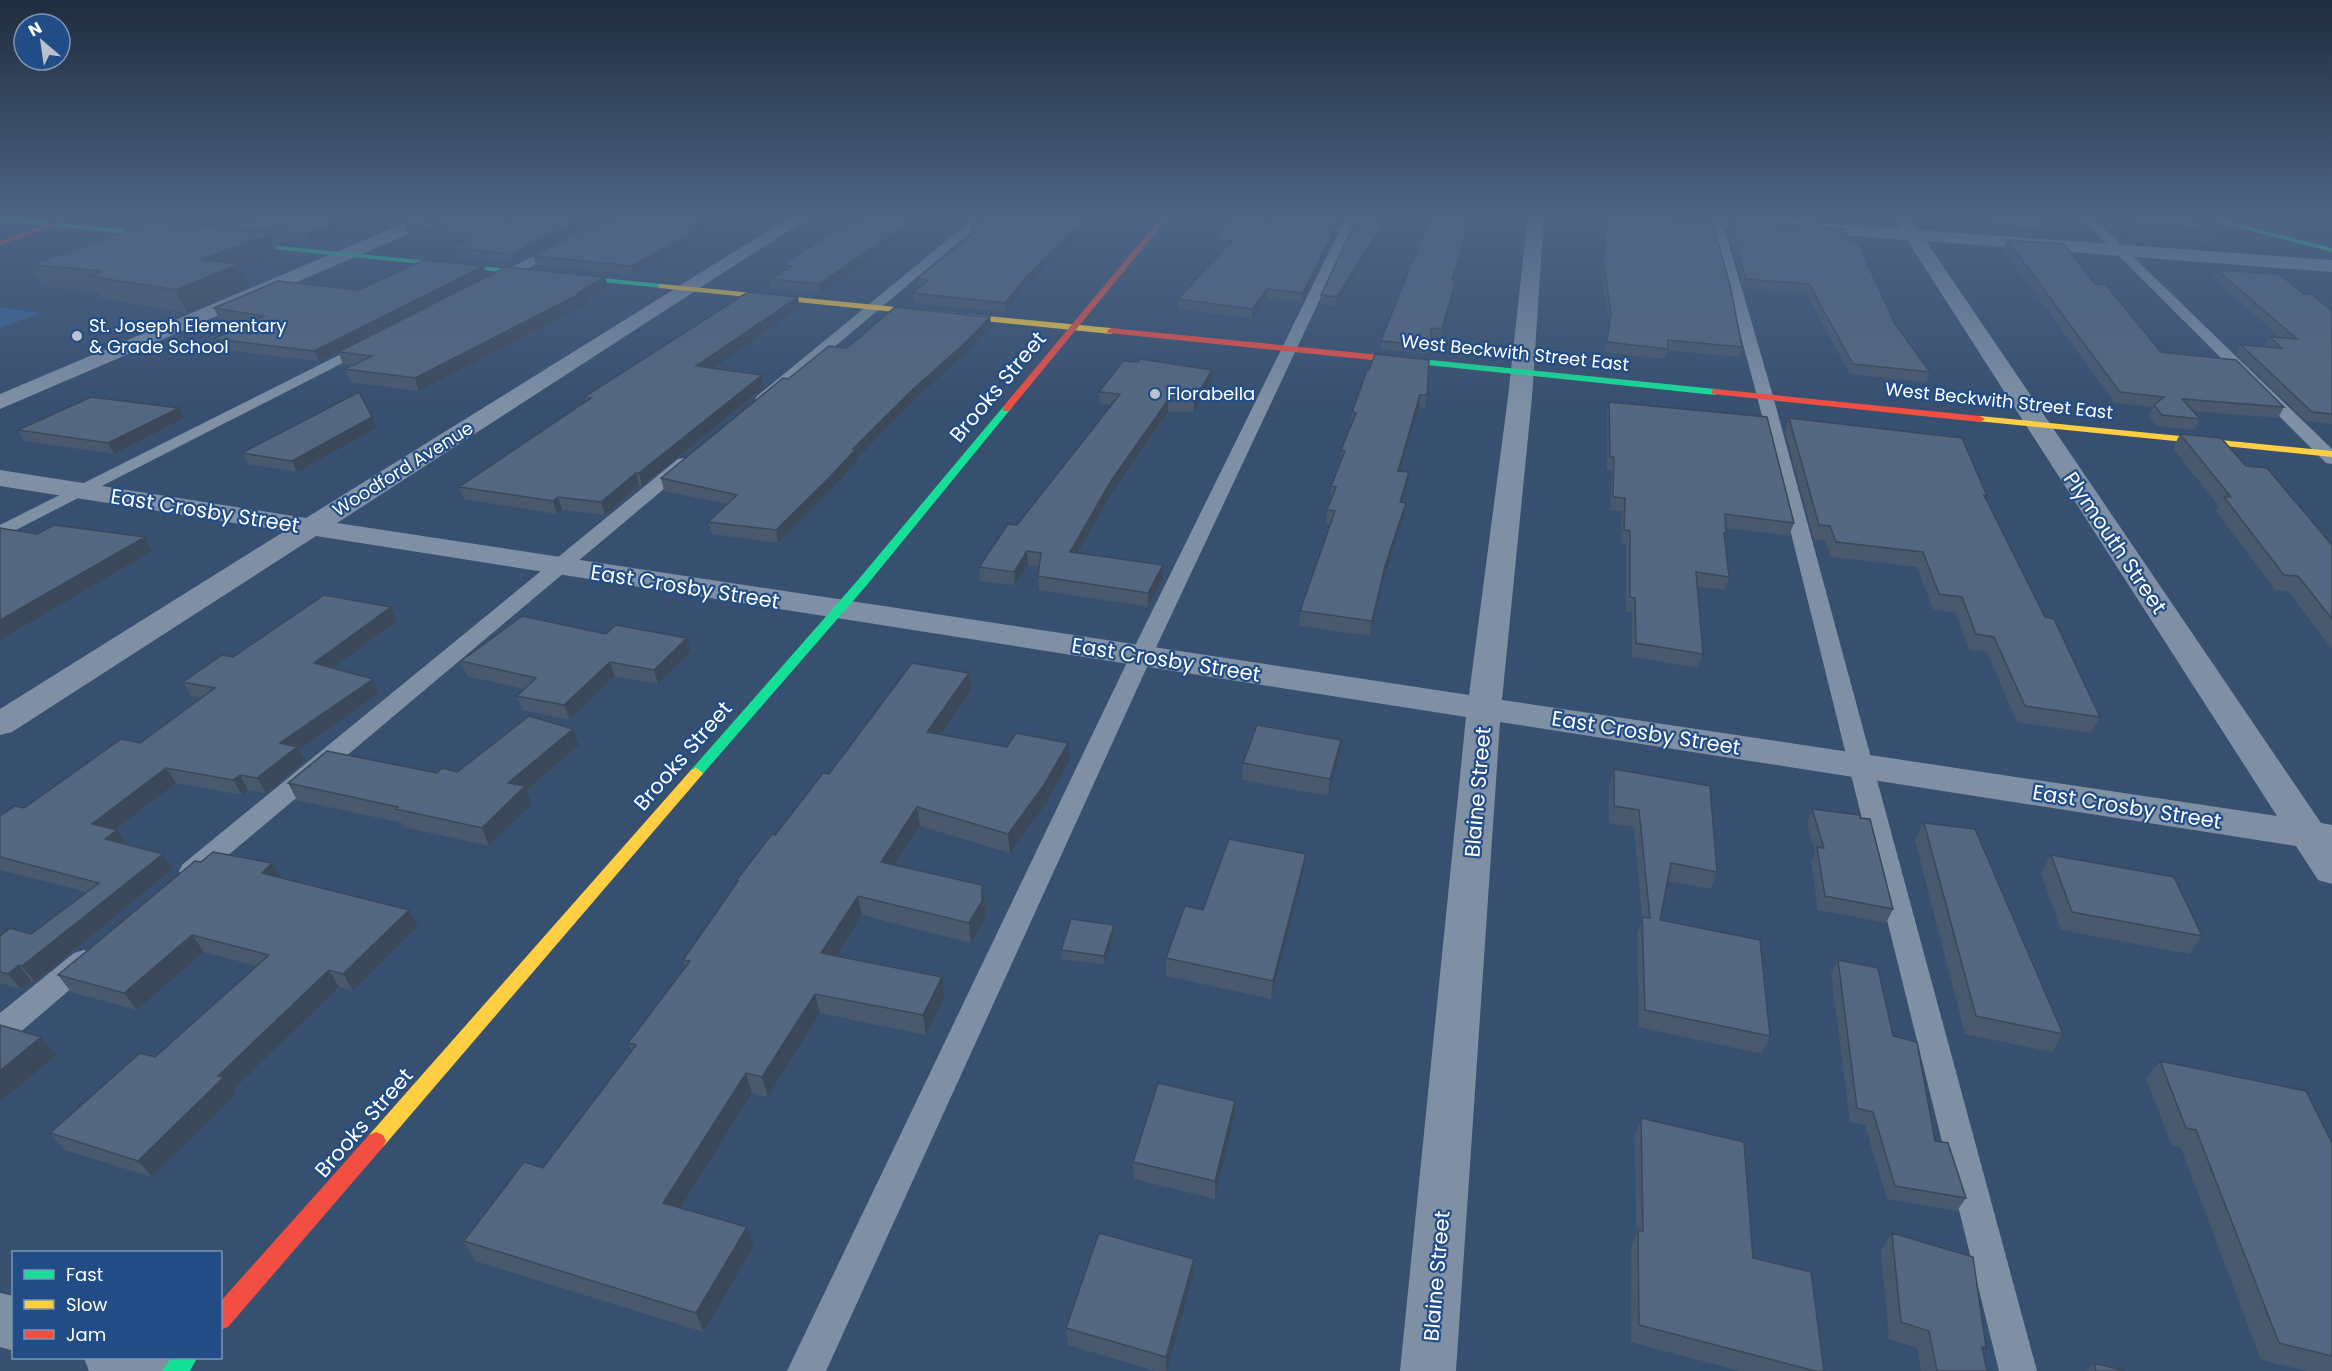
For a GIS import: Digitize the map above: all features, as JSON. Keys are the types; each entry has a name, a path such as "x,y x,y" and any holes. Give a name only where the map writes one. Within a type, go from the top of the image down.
{"main road":[{"name":"West Beckwith Street East","path":"590,278 1289,350 2035,423 2330,455"},
{"name":"Brooks Street","path":"222,1317 838,610 1116,278"},
{"path":"174,1371 185,1359"}],"street":[{"path":"0,402 290,278"},
{"name":"Woodford Avenue","path":"0,724 704,278"},
{"name":"Blaine Street","path":"1428,1371 1484,708 1523,372 1531,278"},
{"name":"Plymouth Street","path":"1941,278 2035,423 2321,837 2332,870"},
{"name":"East Crosby Street","path":"0,478 558,567 2321,837"},
{"path":"115,1359 152,1371"}],"lane":[{"path":"479,287 498,278"},
{"path":"750,409 909,278"},
{"path":"806,1371 1141,656 1323,278"},
{"path":"1732,278 1765,396 2018,1371"},
{"path":"2146,278 2330,455"},
{"path":"0,532 385,335"},
{"path":"173,887 696,454"},
{"path":"0,1031 100,948"}],"shaded area":[{"path":"0,308 40,313 0,328"}],"building":[{"path":"101,278 205,278 176,290"},
{"path":"384,278 460,278 314,351 214,339 264,316 214,308 278,281 358,290"},
{"path":"484,278 603,278 579,292 583,292 415,378 345,369 372,356 338,352"},
{"path":"772,278 828,278 819,284 770,279"},
{"path":"917,278 1025,278 1005,303 912,293 929,280"},
{"path":"1198,278 1310,278 1303,293 1267,289 1252,309 1178,299"},
{"path":"1329,278 1349,278 1337,297 1321,295"},
{"path":"1406,278 1453,278 1452,280 1456,280 1442,329 1431,328 1430,346 1381,341"},
{"path":"1606,278 1728,278 1742,347 1668,340 1668,349 1607,342 1611,313"},
{"path":"1874,278 1895,324 1930,372 1853,364 1809,284 1746,279"},
{"path":"2035,278 2090,278 2095,284 2106,285 2161,352 2236,360 2284,407 2182,399 2200,419 2162,415 2154,405 2164,397 2120,392"},
{"path":"2226,278 2284,278 2304,294 2311,294 2332,311 2332,414 2312,412 2241,345 2282,348 2270,337 2297,339"},
{"path":"748,292 798,297 696,366 762,375 601,502 558,497 553,501 459,487 591,398 584,397"},
{"path":"895,307 990,317 965,343 911,391 853,449 856,449 830,477 776,530 708,522 737,495 661,478 783,378 788,379 829,346 847,348"},
{"path":"1375,354 1429,360 1427,395 1420,395 1398,471 1409,472 1400,502 1406,503 1385,566 1372,621 1300,611 1335,511 1327,510 1336,487 1331,486 1345,451 1341,450 1356,413 1352,412"},
{"path":"1140,359 1212,370 1194,400 1168,400 1111,481 1070,552 1163,565 1148,593 1038,576 1041,553 1027,551 1014,572 979,567 1008,524 1017,525 1120,394 1099,392 1123,361 1138,362"},
{"path":"359,392 372,417 292,461 242,453"},
{"path":"91,397 179,408 108,443 18,430"},
{"path":"1609,402 1767,417 1794,523 1725,514 1726,533 1724,533 1729,577 1696,572 1703,654 1636,643 1635,598 1630,597 1630,531 1624,530 1625,498 1613,497 1614,457 1610,457"},
{"path":"1789,418 1962,438 1987,496 1984,495 2045,617 2054,619 2100,717 2025,706 1994,637 1976,634 1962,597 1939,594 1923,552 1836,542 1830,526 1819,525"},
{"path":"2180,434 2221,438 2246,466 2267,468 2332,545 2332,619 2298,576 2284,575 2224,497 2231,497"},
{"path":"54,525 145,537 0,620 0,528 37,534"},
{"path":"324,595 391,607 314,663 373,679 280,743 297,747 257,778 240,775 233,780 166,768 92,824 117,830 105,839 163,854 22,966 19,965 8,974 0,972 0,936 10,928 31,934 99,883 0,857 0,816 15,806 24,808 121,739 140,743 215,688 183,682 222,655 233,657"},
{"path":"522,616 606,634 616,625 687,638 654,670 610,662 564,705 517,696 536,678 461,661"},
{"path":"912,663 969,673 927,732 1007,747 1016,733 1068,743 1044,785 1008,834 917,807 881,862 982,885 982,901 969,923 858,896 821,953 942,977 923,1015 815,994 762,1077 746,1073 663,1203 747,1227 696,1313 464,1241 524,1162 543,1168 636,1045 628,1043 690,961 683,960 738,881 736,881 823,773 829,774"},
{"path":"529,716 573,729 508,783 525,786 482,828 288,783 327,751 437,773 442,768 457,772"},
{"path":"1257,725 1341,740 1330,779 1243,763"},
{"path":"1614,769 1710,786 1717,872 1671,863 1660,920 1760,940 1770,1036 1645,1010 1642,917 1650,918 1639,810 1614,806"},
{"path":"1812,809 1860,815 1860,818 1870,819 1893,909 1825,896 1817,847 1824,848"},
{"path":"1924,823 1975,829 2063,1034 1976,1016"},
{"path":"1229,839 1306,854 1273,981 1166,958 1185,906 1203,910"},
{"path":"213,852 272,863 262,873 409,910 343,974 329,970 218,1076 224,1077 138,1161 50,1133 140,1053 155,1057 269,955 192,935 124,993 58,975 195,861 201,862"},
{"path":"2051,855 2174,877 2202,936 2072,912"},
{"path":"1071,919 1114,925 1104,956 1061,950"},
{"path":"1838,960 1878,968 1893,1036 1917,1042 1935,1141 1948,1143 1966,1198 1895,1186 1873,1112 1857,1108"},
{"path":"0,1025 41,1037 0,1071"},
{"path":"2160,1061 2306,1091 2332,1143 2332,1356 2279,1343 2196,1130 2186,1128"},
{"path":"1158,1083 1235,1101 1215,1181 1133,1162"},
{"path":"1641,1118 1744,1142 1753,1258 1811,1272 1824,1371 1815,1371 1639,1325 1638,1230 1643,1231"},
{"path":"1099,1233 1194,1259 1166,1357 1066,1328"},
{"path":"1892,1233 1973,1257 1986,1348 1982,1347 1987,1371 1937,1371 1929,1331 1901,1322"},
{"path":"2094,1363 2125,1371 2096,1371"}],"traffic: fast":[{"path":"582,278 662,286"},
{"path":"1401,360 1715,392"},
{"path":"696,773 862,583 1006,409"},
{"path":"174,1371 185,1359"}],"traffic: slow":[{"path":"662,286 1111,331"},
{"path":"1980,419 2332,454"},
{"path":"376,1141 696,773"}],"traffic: jam":[{"path":"1006,409 1115,278"},
{"path":"1111,331 1401,360"},
{"path":"1715,392 1980,419"},
{"path":"222,1317 376,1141"}],"place":[{"name":"St. Joseph Elementary & Grade School","path":"77,336"},
{"name":"Florabella","path":"1155,394"}]}
